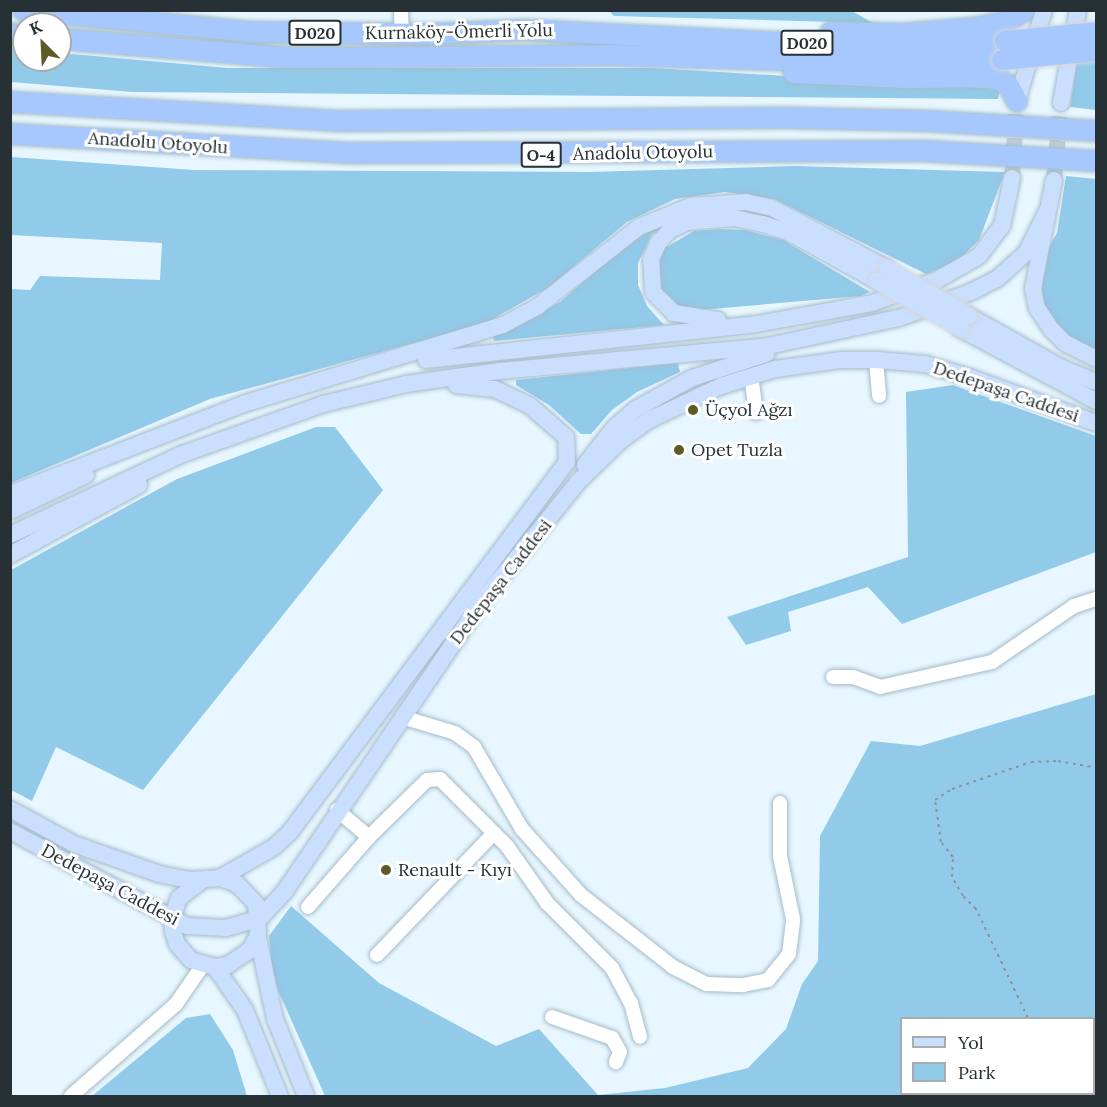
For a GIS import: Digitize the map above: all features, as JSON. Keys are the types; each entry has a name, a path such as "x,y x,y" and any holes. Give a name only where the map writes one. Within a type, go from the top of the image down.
{"highway":[{"name":"Kurnaköy-Ömerli Yolu","path":"23,10 250,32 402,34 609,32"},
{"path":"609,32 717,29 902,34 996,24 1025,10"},
{"name":"D020","path":"609,32 896,48 1096,51"},
{"name":"D020","path":"606,56 923,64 1096,32"},
{"name":"Kurnaköy-Ömerli Yolu","path":"72,40 291,58 606,56"},
{"path":"606,56 813,74 995,77 1009,86 1017,100"},
{"name":"Anadolu Otoyolu","path":"10,102 340,121 792,118 930,121 1096,131"},
{"name":"Anadolu Otoyolu","path":"10,134 358,154 924,151 1096,161"}],"main road":[{"path":"1017,100 1044,10"},
{"path":"1061,103 1078,10"},
{"path":"281,392 457,355 815,316 910,291 959,270 979,256 1002,226 1012,178"},
{"path":"1054,180 1033,289 1037,308 1050,329 1065,343 1096,359"},
{"path":"10,494 203,418 503,325 538,306 639,227 691,206 737,202 772,208 1096,401"},
{"path":"536,534 595,450 636,409 692,378 724,366 861,329 971,292 997,279 1026,253 1048,209"},
{"path":"815,316 712,320 674,313 653,292 651,259 670,230 687,222 734,218 790,233 882,275"},
{"path":"965,323 1096,382"},
{"path":"10,535 180,455 272,420 375,392 500,371 768,346 861,329"},
{"name":"Dedepaşa Caddesi","path":"10,831 172,919 203,930 226,928 260,918 285,891 337,810 482,601 578,482 620,441 649,420 689,399 751,376 803,363 876,360 925,364 969,377 1096,423"},
{"name":"Dedepaşa Caddesi","path":"10,809 74,844 159,874 203,880 220,878 258,858 290,832 567,462 566,437 555,423 530,405 494,389 458,385 375,392"},
{"path":"10,511 203,418"},
{"path":"10,555 189,458 272,420"},
{"path":"220,878 248,893 260,918 258,935 260,957 275,1018 306,1096"},
{"path":"203,880 179,898 172,919 182,952 209,966 245,1010 280,1096"},
{"path":"209,966 241,959 258,935"}],"street":[{"path":"401,10 402,34"},
{"path":"876,360 879,396"},
{"path":"751,376 756,413"},
{"path":"832,677 853,677 880,687 992,662 1074,606 1096,599"},
{"path":"402,717 455,733 474,747 522,829 581,895 672,967 707,984 743,985 768,980 789,954 793,919 780,856 780,803"},
{"path":"308,907 369,837 426,780 435,778 494,833 557,914 612,968 631,1003 640,1037"},
{"path":"337,810 369,837"},
{"path":"376,955 494,833"},
{"path":"71,1096 176,1004 209,966"},
{"path":"552,1017 612,1038 620,1052 616,1062"}],"path":[{"path":"1028,1017 976,909 963,897 952,877 953,857 941,842 935,800 952,789 1031,762 1058,761 1096,768"}],"green space":[{"path":"850,10 873,23 614,16 609,11"},
{"path":"10,48 12,48 12,72 72,72 72,54 228,68 653,68 1000,89 998,99 132,92 11,82"},
{"path":"1096,60 1096,110 1070,107 1077,62"},
{"path":"11,157 194,170 588,172 795,166 1005,172 979,240 957,262 926,274 774,199 725,192 675,199 627,222 549,287 486,323 210,399 11,483 11,289 30,290 40,276 160,280 162,243 11,235"},
{"path":"1066,176 1096,179 1096,350 1066,337 1047,314 1038,294 1047,251 1057,233"},
{"path":"659,224 662,227 652,234 638,263 638,285 647,306 664,325 494,341 493,337 560,302 635,238"},
{"path":"745,230 783,240 870,292 861,296 688,311 664,298 655,281 657,266 665,248 694,231"},
{"path":"678,363 680,372 637,392 612,410 591,434 581,434 549,405 516,385 516,380"},
{"path":"953,385 1096,436 1096,552 902,624 868,587 788,612 791,631 746,645 727,617 908,557 906,392"},
{"path":"316,427 335,427 383,490 143,790 56,747 32,801 11,790 11,570 177,479"},
{"path":"1096,694 1096,1096 325,1096 273,979 269,936 291,906 379,983 496,1046 539,1029 598,1095 665,1088 748,1068 786,1029 802,984 818,961 820,836 871,741 920,746"},
{"path":"210,1014 233,1050 247,1096 92,1096 186,1018"}],"tunnel":[{"path":"1012,178 1017,101"},
{"path":"1054,180 1061,103"}],"place":[{"name":"Üçyol Ağzı","path":"693,410"},
{"name":"Opet Tuzla","path":"679,450"},
{"name":"Renault - Kıyı","path":"386,870"}]}
